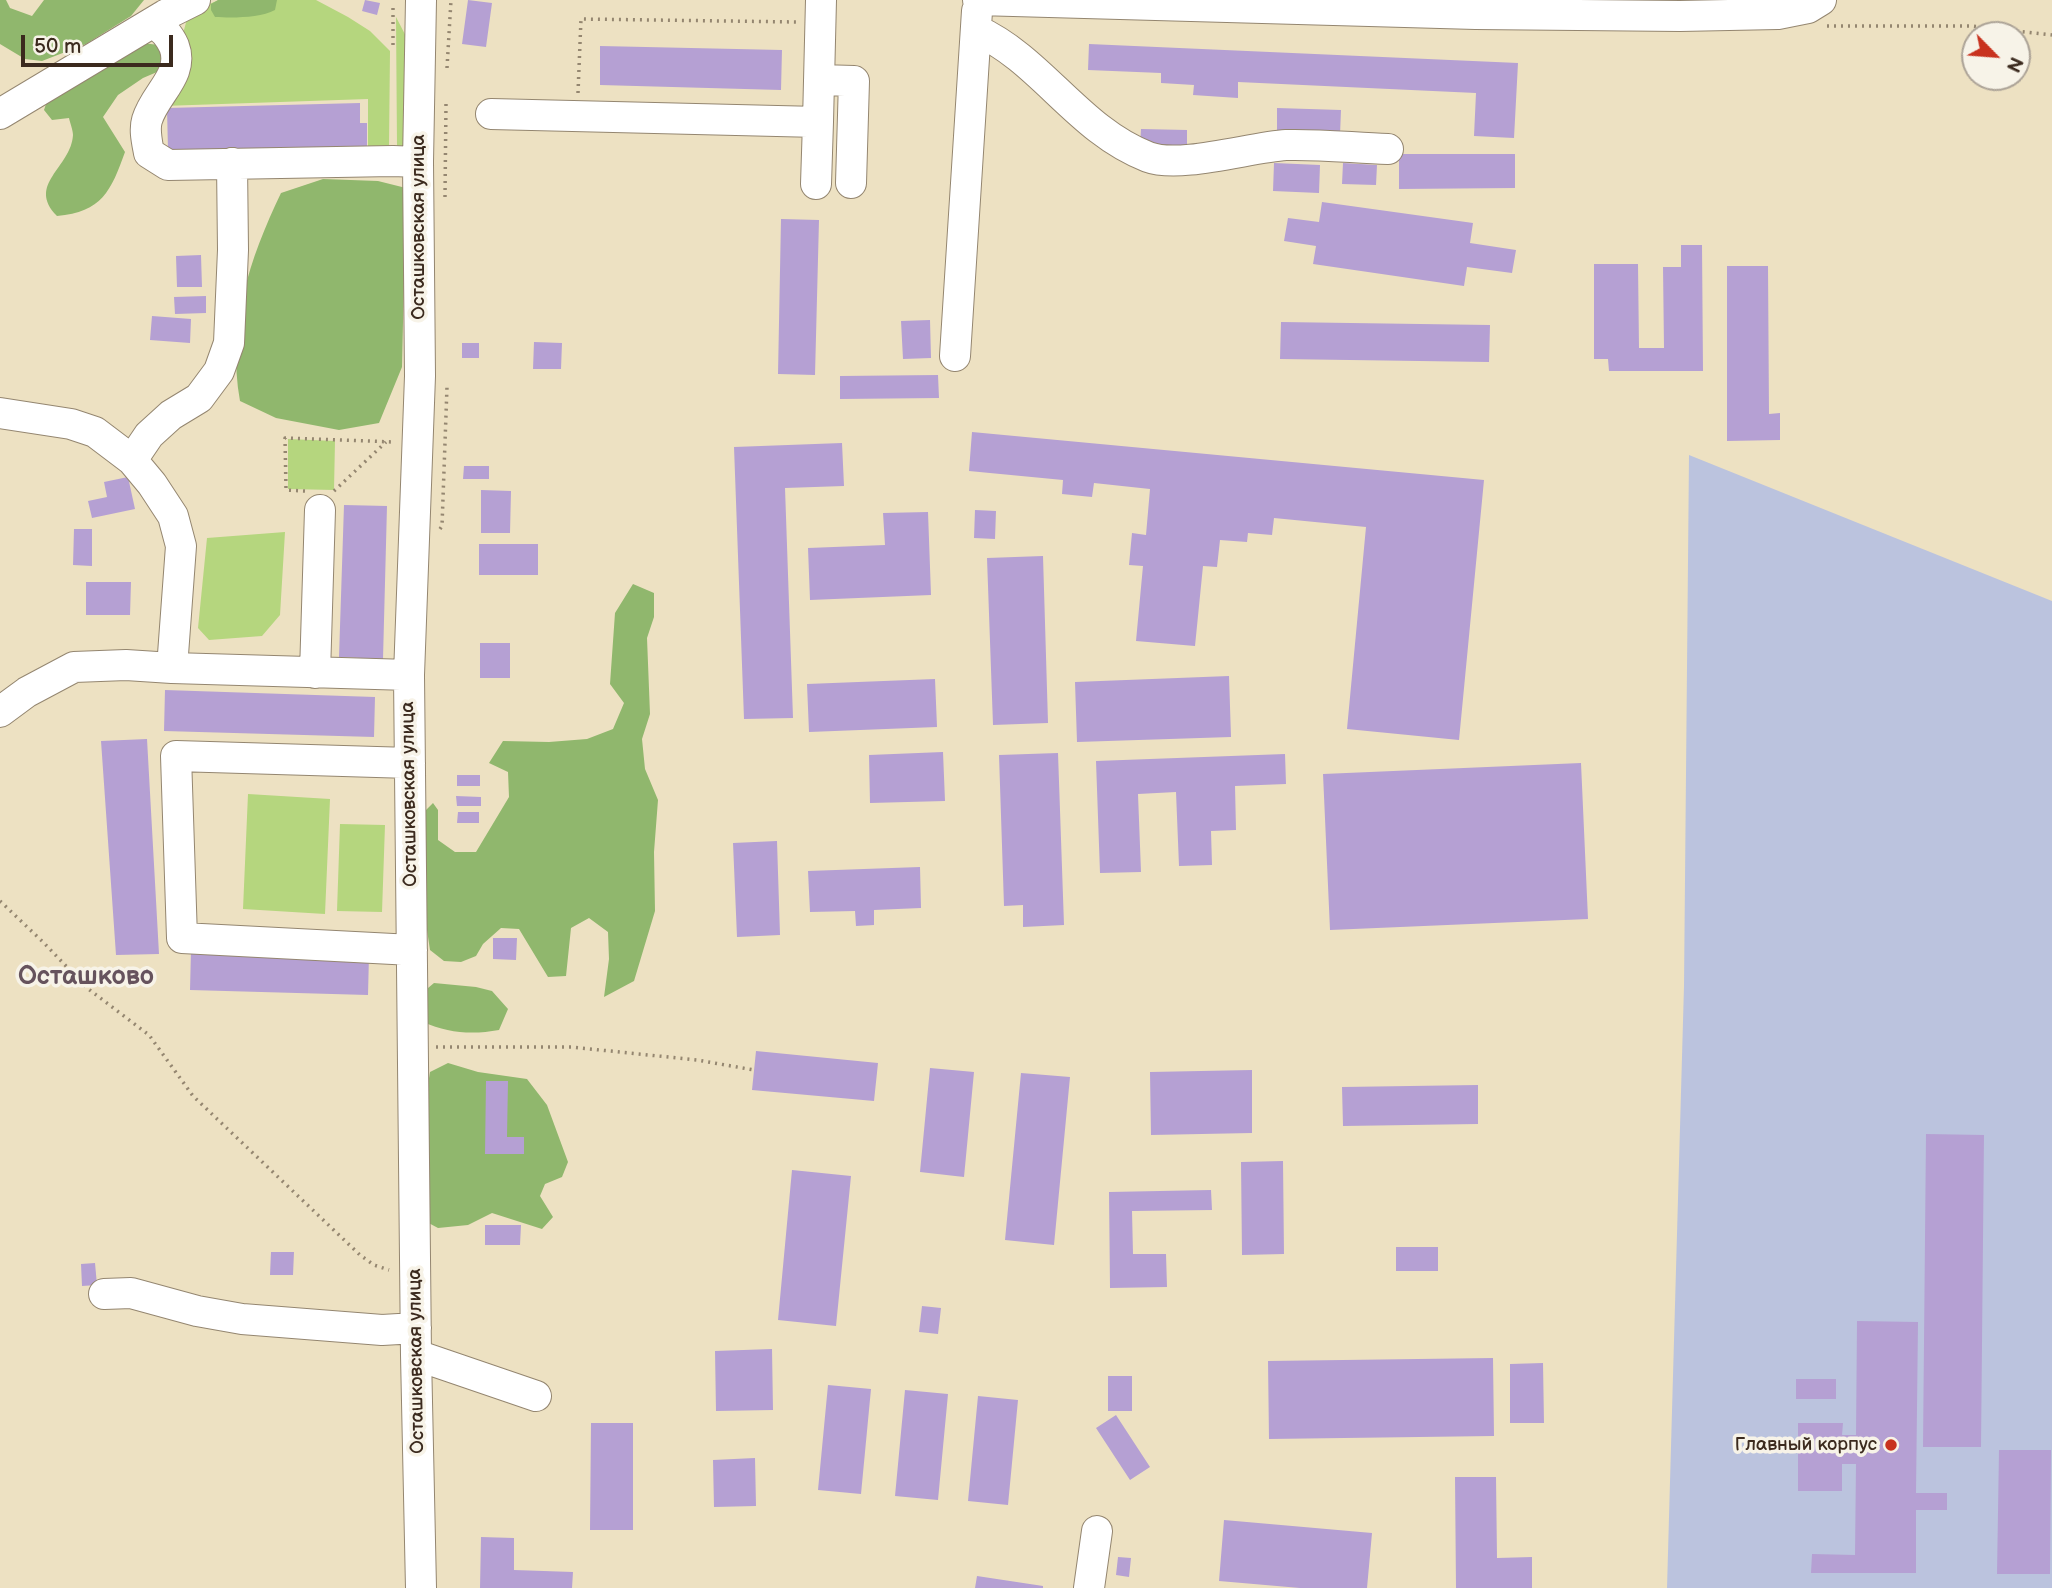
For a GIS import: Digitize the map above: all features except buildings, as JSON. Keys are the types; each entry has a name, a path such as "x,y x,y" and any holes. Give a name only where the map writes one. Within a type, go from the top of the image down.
{"street":[{"path":"0,114 195,0"},
{"name":"Осташковская улица","path":"421,0 418,162 420,376 409,675 421,1588"},
{"path":"955,356 978,0 1533,7 1715,15 1816,11"},
{"path":"1715,15 1746,0"},
{"path":"816,184 821,11"},
{"path":"153,23 163,29 178,56 177,68 153,104 146,123 149,153 168,165 418,162"},
{"path":"976,30 992,37 1017,55 1084,119 1150,158 1178,160 1285,145 1388,149"},
{"path":"819,80 854,80 851,183"},
{"path":"491,114 818,122"},
{"path":"132,460 149,435 171,415 199,398 219,371 229,343 233,250 232,163"},
{"path":"0,413 71,424 95,432 132,460 152,484 173,516 181,546 172,668"},
{"path":"315,673 317,497"},
{"path":"0,712 27,692 74,667 126,665 409,675"},
{"path":"410,763 176,756 182,939 412,950"},
{"path":"104,1294 131,1293 197,1311 242,1319 369,1329 416,1342 536,1396"},
{"path":"1089,1588 1097,1531"}],"path":[{"path":"578,117 581,19 821,11"},
{"path":"1816,11 2052,35"},
{"path":"386,442 336,491 317,497 286,491 285,438 417,443"},
{"path":"0,901 87,988 149,1035 193,1096 360,1255 374,1265 416,1275"},
{"path":"413,1048 571,1047 697,1060 754,1070"}],"shaded area":[{"path":"1689,455 2052,601 2052,1588 1667,1588 1684,986"}],"green space":[{"path":"0,0 6,0 10,8 32,16 44,0 144,0 131,16 86,44 42,61 25,59 0,44"},
{"path":"218,0 277,0 275,10 269,13 215,17 211,4"},
{"path":"219,0 316,0 370,31 390,51 389,147 368,149 368,99 163,106 187,19"},
{"path":"396,17 409,42 412,147 397,146"},
{"path":"142,43 159,45 171,66 143,78 118,95 103,117 125,152 115,178 103,197 85,210 57,216 49,205 46,194 48,185 70,147 73,133 69,118 52,120 44,110 47,101"},
{"path":"323,179 378,181 406,188 402,367 379,423 339,430 276,418 240,401 237,373 236,346 244,294 259,243 281,193"},
{"path":"288,439 335,441 334,490 288,489"},
{"path":"285,532 280,615 262,636 209,640 198,628 207,538"},
{"path":"633,584 654,593 654,617 647,638 650,714 642,739 645,769 658,800 654,852 655,911 634,981 604,997 609,959 608,932 589,918 571,928 566,976 548,977 519,929 501,928 483,944 476,956 461,962 444,961 430,950 424,910 424,812 433,803 438,810 438,840 455,852 476,852 509,797 508,772 489,763 503,741 587,739 613,729 624,703 610,684 615,613"},
{"path":"248,794 330,799 325,914 243,909"},
{"path":"340,824 385,825 382,912 337,911"},
{"path":"434,983 492,991 508,1009 499,1030 460,1032 423,1022 422,993"},
{"path":"448,1063 478,1072 527,1079 547,1105 568,1162 562,1177 545,1184 540,1196 553,1217 542,1229 492,1213 468,1225 438,1228 423,1220 421,1128 430,1072"}],"place":[{"name":"Главный корпус","path":"1891,1445"}],"district":[{"name":"Осташково","path":"86,977"}]}
